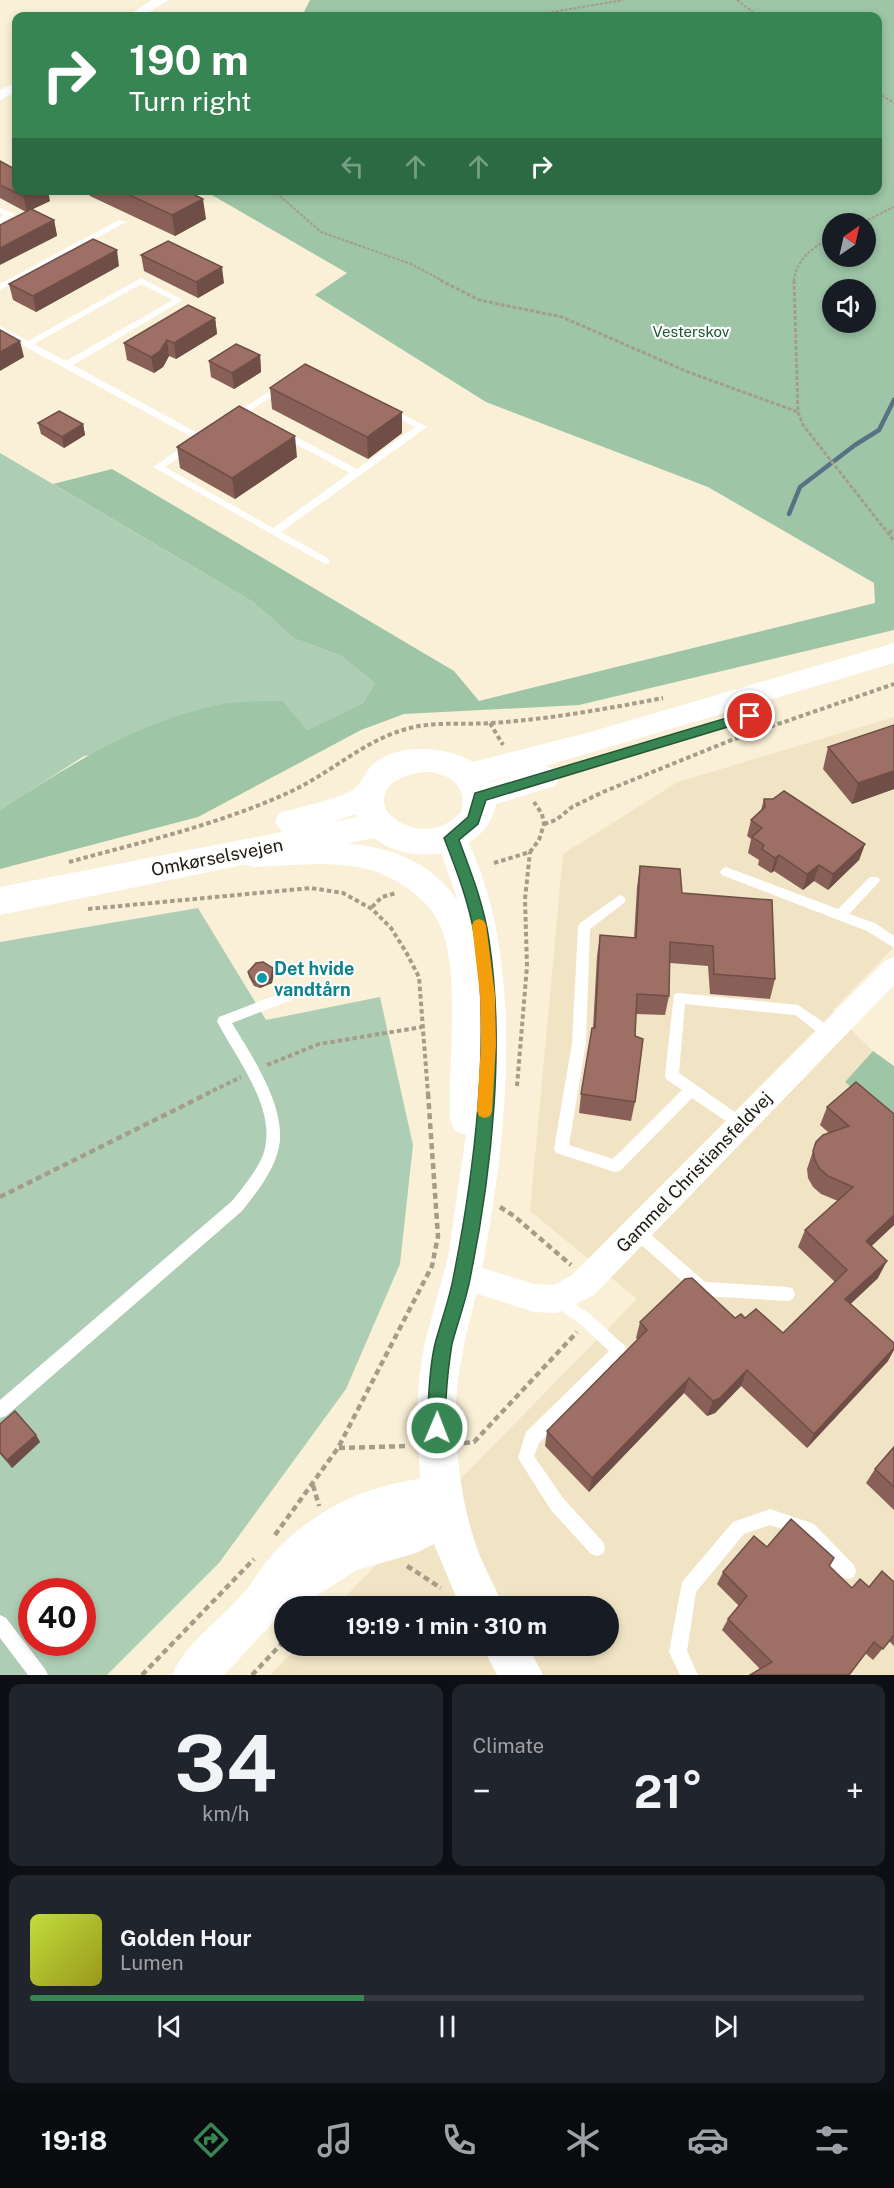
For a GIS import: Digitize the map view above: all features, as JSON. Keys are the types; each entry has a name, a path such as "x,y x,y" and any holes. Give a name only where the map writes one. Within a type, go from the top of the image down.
{"main road":[{"path":"474,786 628,733 894,653"},
{"path":"474,786 894,670"},
{"path":"409,761 441,761 451,764 474,786 480,805 474,820 451,838 417,843 395,837 374,811 375,782 390,769 409,761"},
{"name":"Omkørselsvejen","path":"0,902 60,877 213,843 324,813 374,811"},
{"name":"Omkørselsvejen","path":"60,877 232,855 374,811"}],"street":[{"path":"141,12 162,0"},
{"path":"451,838 472,893 482,938 488,995 486,1204 443,1346 436,1444 447,1511 468,1581 466,1596"},
{"path":"232,855 334,853 361,855 389,862 405,871 427,887 446,907 460,936 467,993 465,1099 486,1204"},
{"name":"Gammel Christiansfeldvej","path":"557,1299 583,1285 894,968"},
{"path":"463,1275 534,1298 557,1299"},
{"path":"194,1675 255,1612 342,1555 364,1546 416,1532 447,1511"},
{"path":"510,1656 521,1675"}],"lane":[{"path":"0,210 10,215 0,220"},
{"path":"0,287 123,222"},
{"path":"28,344 141,281 179,300 66,365"},
{"path":"0,329 206,436 158,467 325,561"},
{"path":"226,423 289,382"},
{"path":"274,532 422,427 380,406"},
{"path":"242,412 253,418"},
{"path":"273,429 357,473"},
{"path":"726,872 871,927 894,943"},
{"path":"840,915 874,880"},
{"path":"620,900 584,927 579,1043 561,1149 615,1166 692,1089"},
{"path":"0,1410 237,1206 257,1180 273,1146 270,1110 253,1071 224,1021 292,994"},
{"path":"741,1124 672,1076 679,998 798,1010 830,1034"},
{"path":"636,1231 702,1289 788,1294"},
{"path":"557,1299 585,1319 620,1351 532,1438 526,1458 557,1504 597,1548"},
{"path":"689,1675 678,1652 688,1588 739,1528 770,1517 808,1530 848,1571"},
{"path":"0,1624 39,1675"}],"path":[{"path":"552,12 623,0"},
{"path":"737,0 753,12"},
{"path":"279,195 321,232 411,264 479,300 562,317 688,372 798,412"},
{"path":"876,216 894,207"},
{"path":"822,242 805,255 795,270 793,297 798,412 802,426 894,541"},
{"path":"889,533 894,530"},
{"path":"544,824 556,820 572,807 603,792 729,741 894,684"},
{"path":"60,877 216,822 296,789 380,737 439,723 490,723 583,714 670,697"},
{"path":"490,723 507,751"},
{"path":"494,863 530,852 539,840 544,824 542,814 531,796"},
{"path":"86,909 311,888 346,894 372,907 406,949 419,976 438,1236 432,1266 338,1448 267,1545"},
{"path":"372,907 382,897 400,892"},
{"path":"0,1197 253,1071 319,1044 422,1027"},
{"path":"486,1204 514,1216 572,1266 583,1285"},
{"path":"338,1448 474,1442 585,1324 585,1319"},
{"path":"142,1675 259,1553"},
{"path":"396,1566 406,1565 458,1596"},
{"path":"252,1675 274,1652"}],"shaded area":[{"path":"894,717 894,947 832,1011 873,1051 845,1082 894,1124 894,1675 270,1675 288,1656 619,1656 619,1596 346,1596 637,1299 530,1211 563,854 678,782"}],"green space":[{"name":"Vesterskov","path":"310,0 894,0 894,630 579,705 404,714 361,730 198,817 0,869 0,810 104,747 158,723 187,713 233,702 282,701 307,730 363,703 375,683 340,655 295,639 253,602 53,484 112,469 454,671 479,701 875,603 874,583 708,487 486,402 315,295 347,273 212,195 882,195 882,12 304,12"},
{"path":"0,453 253,602 295,639 340,655 375,683 363,703 307,730 84,756 0,810"},
{"path":"198,908 266,1020 380,997 413,1145 400,1264 346,1389 219,1563 107,1675 0,1675 0,942"},
{"path":"873,1051 894,1066 894,1124 845,1082"}],"building":[{"path":"0,161 12,168 12,191 0,185"},
{"path":"130,195 195,195 203,199 172,215"},
{"path":"31,209 54,220 0,248 0,225"},
{"path":"93,239 117,250 33,296 9,284"},
{"path":"168,241 222,267 196,282 141,255"},
{"path":"188,305 215,318 174,343 167,340 160,351 151,357 124,343"},
{"path":"0,330 20,341 0,352"},
{"path":"236,344 260,355 232,373 209,361"},
{"path":"305,364 402,412 367,437 270,388"},
{"path":"239,406 295,436 232,478 177,447"},
{"path":"59,411 83,424 62,437 38,423"},
{"path":"894,725 894,771 858,783 828,747"},
{"path":"784,791 865,844 833,874 819,865 807,874 779,855 775,858 762,849 764,845 752,837 762,828 751,820 765,807 764,799 773,799"},
{"path":"640,866 680,869 682,893 772,900 775,979 714,974 713,946 670,942 669,996 637,994 635,1036 643,1039 635,1102 581,1094 592,1028 595,1028 600,935 636,938"},
{"name":"Det hvide vandtårn","path":"263,962 273,968 271,978 259,983 253,981 248,972 256,963"},
{"path":"856,1082 894,1114 894,1215 866,1241 887,1261 845,1299 894,1343 894,1348 814,1434 747,1370 720,1398 713,1401 689,1378 592,1478 547,1431 647,1330 640,1322 685,1279 692,1278 735,1318 741,1314 745,1318 756,1309 783,1333 847,1270 805,1230 853,1187 828,1176 820,1169 813,1151 816,1142 823,1135 849,1126 827,1107"},
{"path":"15,1411 36,1435 7,1460 0,1452 0,1424"},
{"path":"894,1447 894,1487 875,1469"},
{"path":"791,1519 834,1558 829,1566 852,1588 860,1579 869,1587 882,1571 894,1582 894,1635 883,1649 874,1642 849,1675 750,1675 772,1662 728,1619 747,1596 723,1572 754,1536 767,1547"}],"waterway":[{"path":"789,514 800,487 855,445 879,430 894,400"}],"slow traffic":[{"path":"479,925 488,995 485,1111"}],"place":[{"name":"Det hvide vandtårn","path":"262,978"}],"route":[{"path":"437,1428 443,1346 463,1275 481,1150 488,1044 488,995 482,938 472,893 451,838 468,827 474,820 478,813 480,797 750,716"}]}
